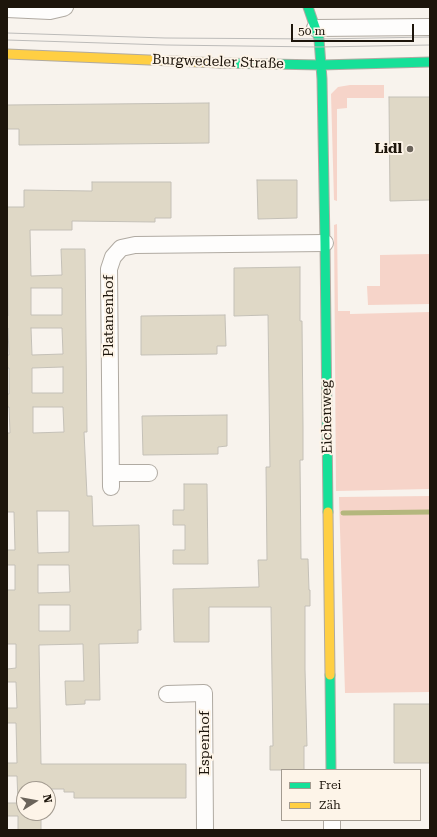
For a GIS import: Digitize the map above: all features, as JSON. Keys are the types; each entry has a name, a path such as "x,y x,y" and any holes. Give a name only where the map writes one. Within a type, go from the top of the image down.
{"street":[{"path":"7,9 50,11 65,7"},
{"name":"Eichenweg","path":"308,7 319,39 321,65 325,243 331,769"},
{"path":"315,28 430,27"},
{"name":"Burgwedeler Straße","path":"7,54 190,62 321,65 430,62"},
{"name":"Platanenhof","path":"149,473 112,480 109,364 109,269 113,256 121,248 135,245 325,243"},
{"name":"Espenhof","path":"166,694 204,693 205,830"}],"shaded area":[{"path":"350,85 384,85 384,98 347,98 347,108 337,109 337,201 334,200 331,94 338,87"},
{"path":"337,224 338,311 350,311 350,314 430,312 430,489 336,491 334,225"},
{"path":"430,254 430,304 368,305 367,286 380,286 380,255"},
{"path":"430,496 430,692 345,693 339,497"}],"building":[{"name":"Lidl","path":"389,97 430,97 430,200 390,201"},
{"path":"209,103 209,143 19,145 19,129 7,129 7,105"},
{"path":"257,180 297,180 297,218 258,219"},
{"path":"92,182 171,182 171,218 155,218 155,222 72,221 72,230 30,230 31,276 62,275 61,249 85,249 87,432 84,432 87,496 92,496 93,526 139,525 141,630 138,630 138,643 99,644 100,700 85,700 85,704 66,705 65,681 84,681 83,644 39,645 41,764 186,764 186,798 74,798 74,792 64,792 64,789 56,789 56,781 17,781 17,776 7,776 7,763 17,763 16,723 7,723 7,708 17,708 16,682 7,682 7,669 16,668 16,644 7,644 7,590 15,590 15,565 7,565 7,550 15,550 14,512 7,512 7,433 10,433 9,407 7,407 7,394 9,394 9,368 7,368 7,355 9,355 7,328 7,207 24,207 24,190 92,191","holes":["31,288 62,288 62,315 31,315","31,328 62,328 63,354 32,355","63,367 63,393 32,393 32,368","33,407 63,407 64,432 33,433","37,511 69,511 69,552 38,553","38,565 69,565 70,592 38,593","39,605 70,605 70,631 39,631"]},
{"path":"300,267 303,426 303,460 300,460 301,559 308,559 310,590 310,606 305,606 307,746 304,746 304,769 270,770 270,746 273,746 271,607 209,607 209,642 174,642 173,589 259,587 258,560 267,560 266,467 270,467 268,315 234,316 234,268"},
{"path":"225,315 226,346 217,346 217,354 141,355 141,316"},
{"path":"227,415 227,446 218,447 218,454 143,455 142,416"},
{"path":"184,484 207,484 208,564 173,564 173,550 185,550 185,525 173,525 173,510 184,510"},
{"path":"394,704 430,704 430,763 394,763"},
{"path":"7,803 16,803 16,816 7,816"},
{"path":"18,821 41,821 41,830 18,830"}],"waterway":[{"path":"343,513 430,512"}],"tram line":[{"path":"7,33 165,38 319,39 430,37"},
{"path":"7,40 166,45 319,47 430,45"}],"traffic: fast":[{"path":"308,7 319,39 322,79 328,512"},
{"path":"220,63 321,65 430,62"},
{"path":"330,675 331,769"}],"traffic: slow":[{"path":"7,54 220,63"},
{"path":"328,512 330,675"}],"place":[{"name":"Lidl","path":"410,149"}]}
